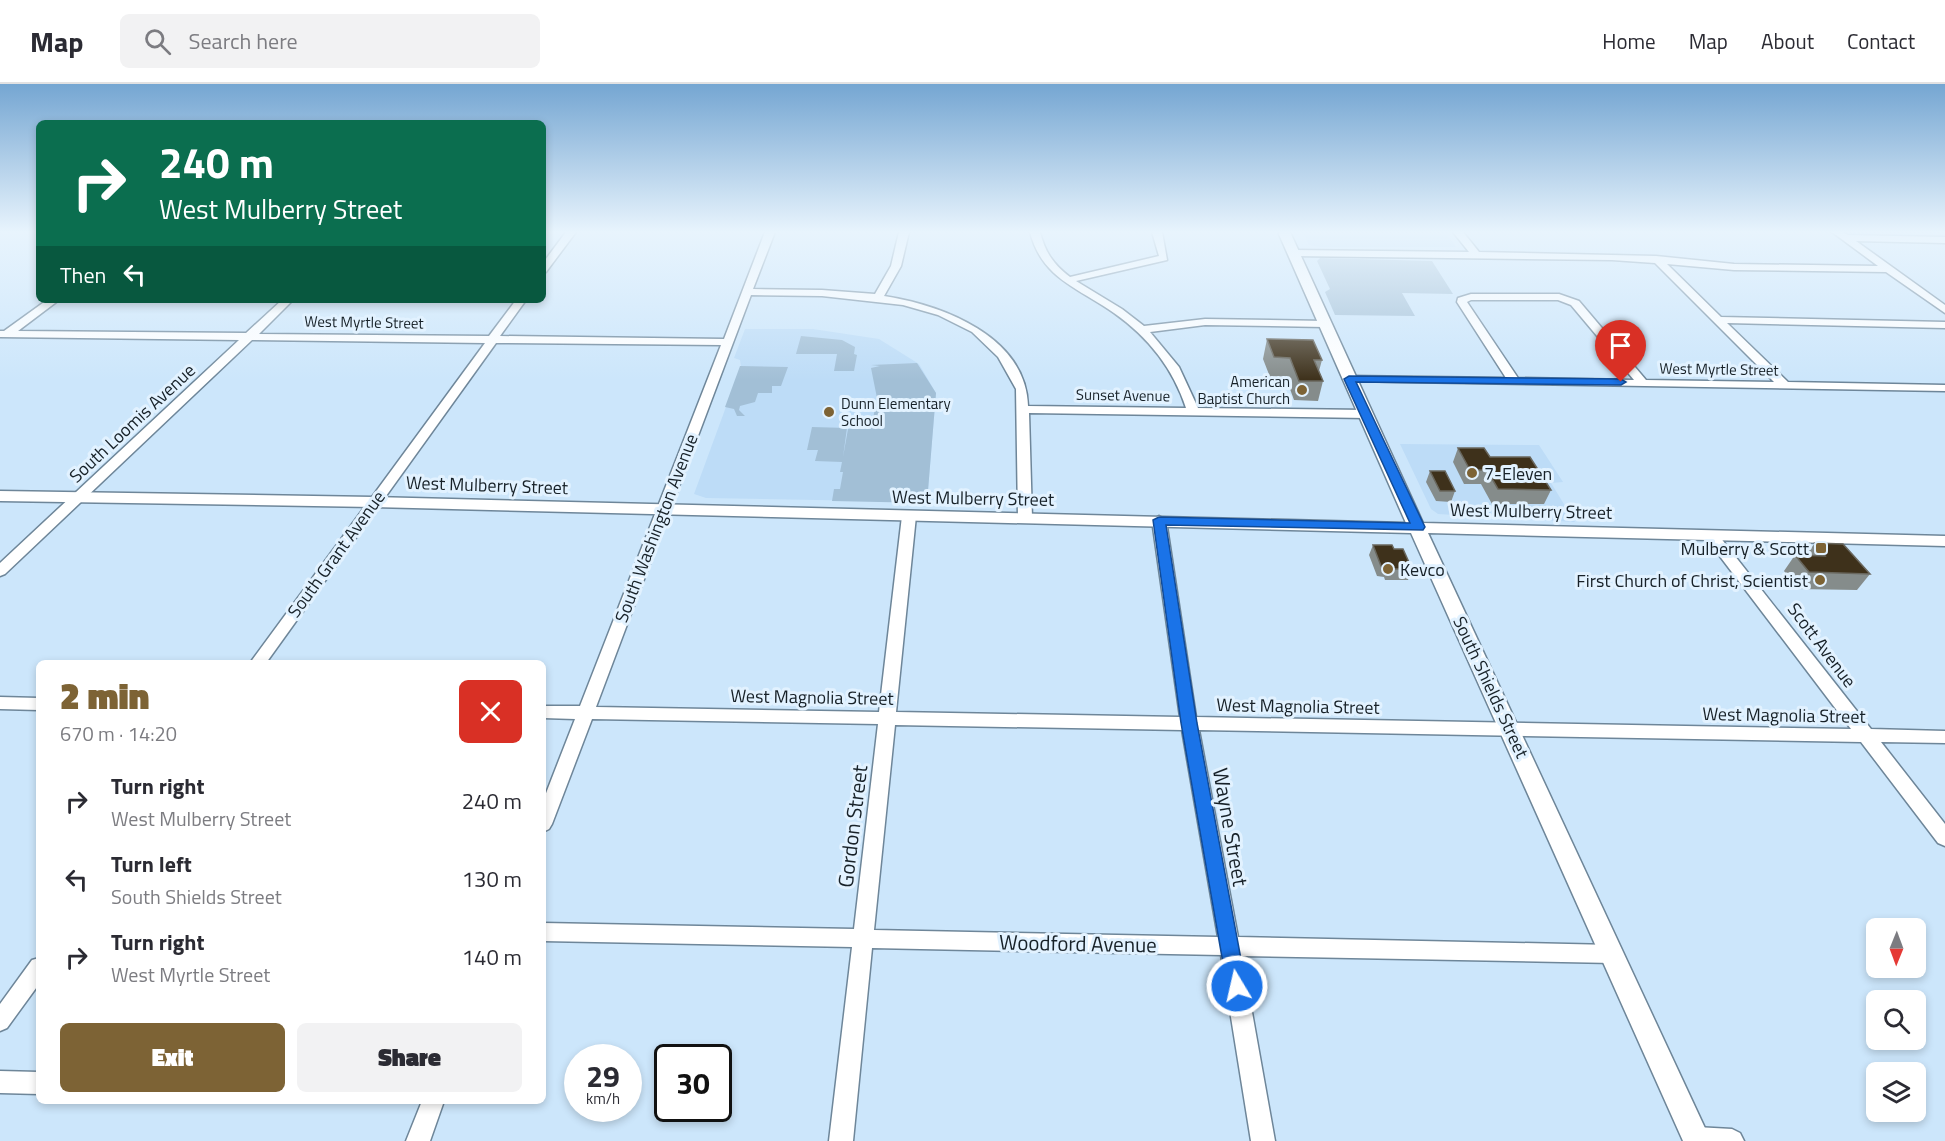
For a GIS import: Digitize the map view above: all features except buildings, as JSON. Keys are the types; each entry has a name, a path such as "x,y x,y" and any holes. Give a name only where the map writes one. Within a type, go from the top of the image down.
{"main road":[{"name":"South Shields Street","path":"1306,281 1697,1139"},
{"name":"West Mulberry Street","path":"0,496 1159,520 1945,541"}],"street":[{"name":"South Washington Avenue","path":"546,816 751,281"},
{"path":"878,297 889,281"},
{"path":"1070,281 1117,310 1161,348 1175,368 1193,411"},
{"path":"1679,281 1784,385"},
{"path":"1906,281 1945,310"},
{"path":"747,292 834,293 878,297 932,309 987,338 1016,373 1022,389 1025,518"},
{"path":"1926,296 1945,296"},
{"path":"1514,381 1462,300 1471,297 1559,297 1573,301 1642,382"},
{"path":"2,335 50,303"},
{"name":"South Loomis Avenue","path":"0,571 285,303"},
{"name":"South Grant Avenue","path":"260,660 519,303"},
{"path":"1718,320 1945,325"},
{"path":"1141,330 1205,322 1325,324"},
{"name":"West Myrtle Street","path":"2,335 728,342"},
{"name":"West Myrtle Street","path":"1349,379 1945,388"},
{"name":"Sunset Avenue","path":"1023,409 1366,414"},
{"name":"Gordon Street","path":"840,1141 909,516"},
{"name":"Wayne Street","path":"1159,520 1189,723 1263,1141"},
{"name":"Scott Avenue","path":"1711,535 1945,838"},
{"path":"0,703 36,704"},
{"name":"West Magnolia Street","path":"546,712 1945,737"},
{"name":"Woodford Avenue","path":"546,932 1613,954"},
{"path":"0,1021 36,971"},
{"path":"0,1082 36,1083"},
{"path":"418,1141 433,1104"},
{"path":"1697,1139 1732,1141"}],"shaded area":[{"path":"1326,281 1445,281 1453,294 1402,293 1415,316 1335,315 1325,292 1330,289"},
{"name":"Dunn Elementary School","path":"745,329 813,329 879,339 919,364 936,393 927,502 706,498 694,494 741,366 740,360 734,358"},
{"path":"801,336 842,340 855,347 854,354 857,355 854,371 834,371 837,354 796,354"},
{"path":"917,363 936,393 927,503 832,501 834,489 840,489 842,462 815,461 818,450 807,450 812,427 847,428 843,457 848,429 871,429 877,398 871,368 880,366 871,365"},
{"path":"740,366 788,367 781,386 772,386 772,393 758,393 755,402 740,406 739,410 745,416 737,416 734,409 725,407"},
{"path":"1400,444 1539,445 1563,482 1551,483 1575,522 1438,514 1431,509"}],"place":[{"name":"American Baptist Church","path":"1302,390"},
{"name":"Dunn Elementary School","path":"829,412"},
{"name":"7-Eleven","path":"1472,473"},
{"name":"Mulberry & Scott","path":"1821,548"},
{"name":"Kevco","path":"1388,569"},
{"name":"First Church of Christ, Scientist","path":"1820,580"}],"route":[{"path":"1237,986 1189,723 1159,520 1419,527 1349,379 1621,382"}]}
